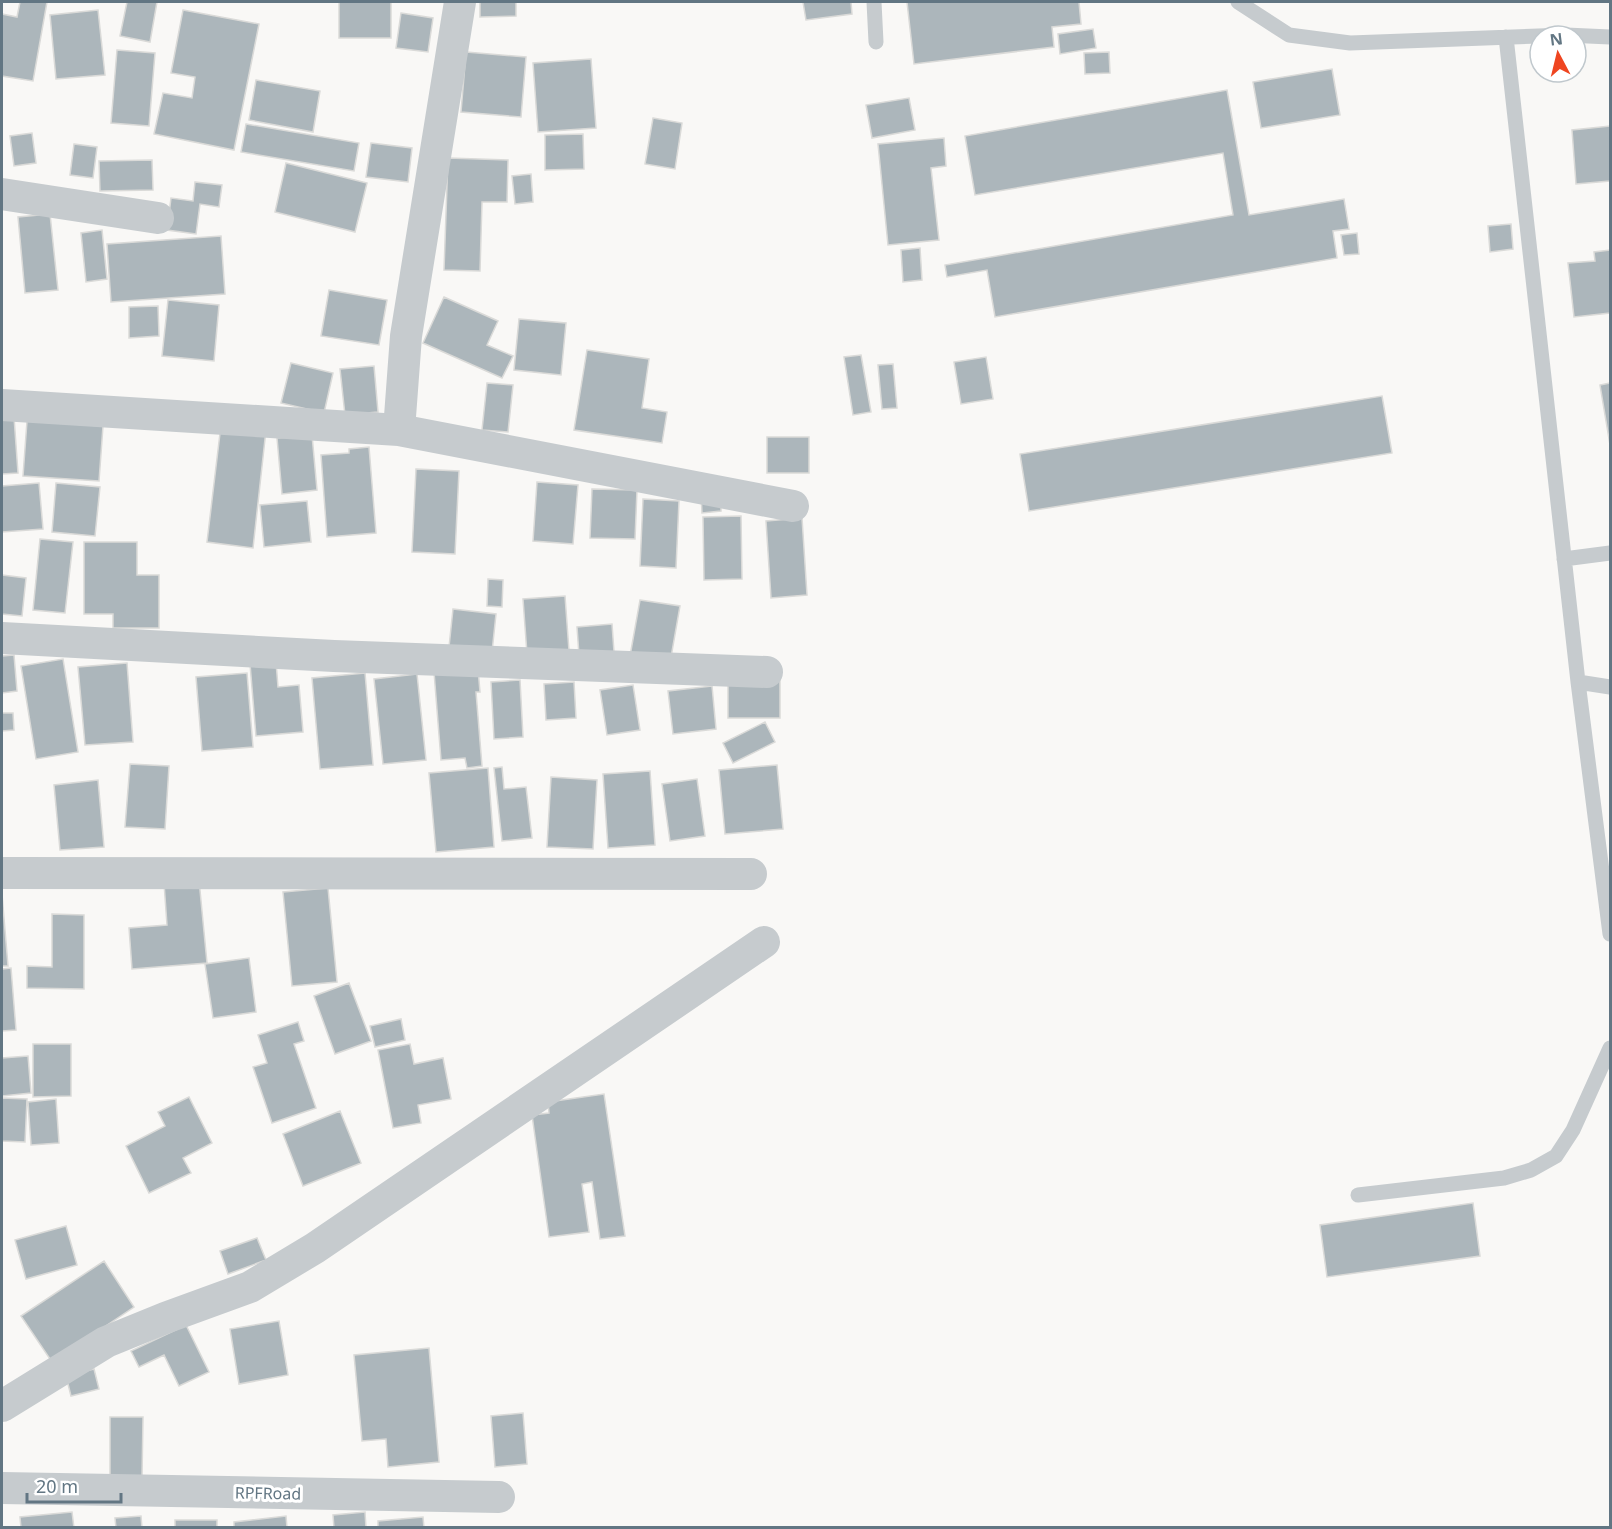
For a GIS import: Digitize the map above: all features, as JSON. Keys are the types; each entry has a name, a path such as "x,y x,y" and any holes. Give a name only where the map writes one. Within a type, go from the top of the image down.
{"street":[{"path":"399,430 406,336 460,2"},
{"path":"2,194 158,218"},
{"path":"2,405 399,430 793,506"},
{"path":"2,638 334,656 767,672"},
{"path":"2,873 751,874"},
{"path":"2,1406 106,1342 250,1287 315,1248 764,942"},
{"name":"RPFRoad","path":"2,1488 499,1497"}],"lane":[{"path":"874,2 876,42"},
{"path":"1238,2 1289,35 1350,43 1566,35 1611,37"},
{"path":"1506,37 1578,681 1611,934"},
{"path":"1564,559 1611,553"},
{"path":"1578,681 1611,687"},
{"path":"1358,1195 1504,1178 1531,1170 1556,1156 1573,1131 1611,1048"}],"building":[{"path":"20,2 47,2 33,81 2,76 2,14 17,17"},
{"path":"127,2 157,2 150,42 120,36"},
{"path":"339,2 391,2 391,38 339,38"},
{"path":"480,2 516,2 516,16 480,17"},
{"path":"803,2 851,2 852,14 806,20"},
{"path":"907,2 1079,2 1081,24 1052,27 1054,47 914,64"},
{"path":"98,10 105,75 56,79 50,15"},
{"path":"183,10 259,24 234,150 154,134 163,93 192,98 195,77 171,73"},
{"path":"401,13 433,18 428,52 396,48"},
{"path":"1093,29 1096,48 1060,54 1058,34"},
{"path":"117,50 155,53 149,126 111,123"},
{"path":"466,52 526,57 521,117 461,112"},
{"path":"1109,52 1110,73 1085,74 1084,53"},
{"path":"591,59 596,128 538,132 533,63"},
{"path":"1332,69 1340,115 1261,128 1253,82"},
{"path":"256,80 320,91 313,132 249,120"},
{"path":"1227,90 1249,215 1344,199 1349,229 1333,231 1337,258 995,317 987,270 947,277 945,265 1233,215 1223,153 975,195 965,136"},
{"path":"909,98 915,130 872,138 866,105"},
{"path":"653,118 682,123 675,169 645,164"},
{"path":"246,124 359,143 354,171 241,152"},
{"path":"1610,126 1610,181 1576,184 1572,130"},
{"path":"32,133 36,163 14,166 10,136"},
{"path":"583,134 584,169 545,170 545,135"},
{"path":"944,138 946,166 931,168 939,240 888,245 878,144"},
{"path":"371,143 412,148 408,182 366,177"},
{"path":"74,144 97,147 93,178 70,175"},
{"path":"448,158 508,160 507,202 482,202 480,271 444,270"},
{"path":"152,160 153,190 100,191 99,161"},
{"path":"286,163 367,183 355,232 275,212"},
{"path":"531,174 533,202 515,204 512,176"},
{"path":"195,182 222,185 219,207 200,204 196,234 167,230 171,198 193,201"},
{"path":"50,214 58,290 25,293 18,217"},
{"path":"1511,224 1513,249 1490,252 1488,226"},
{"path":"102,230 107,279 86,282 81,233"},
{"path":"1357,233 1359,254 1344,255 1341,235"},
{"path":"221,236 225,294 111,302 107,244"},
{"path":"920,248 922,280 903,282 901,250"},
{"path":"1610,250 1610,313 1574,317 1568,263 1595,261 1594,252"},
{"path":"329,290 387,300 379,345 321,336"},
{"path":"444,297 498,321 487,345 513,356 502,378 423,343"},
{"path":"168,300 219,305 214,361 162,356"},
{"path":"158,306 159,336 129,338 129,307"},
{"path":"519,319 566,323 561,375 514,370"},
{"path":"587,350 649,359 642,408 667,412 662,443 574,430"},
{"path":"861,355 871,412 853,415 844,357"},
{"path":"986,357 993,399 961,404 954,362"},
{"path":"291,363 333,373 324,413 281,403"},
{"path":"893,364 897,408 882,409 878,365"},
{"path":"374,366 378,412 345,415 340,369"},
{"path":"487,383 513,385 508,432 482,430"},
{"path":"1610,383 1610,445 1600,385"},
{"path":"1382,396 1392,453 1029,511 1020,454"},
{"path":"14,417 18,473 2,474 2,418"},
{"path":"27,421 103,426 99,481 23,476"},
{"path":"221,425 266,430 253,548 207,542"},
{"path":"312,435 317,490 282,494 277,438"},
{"path":"767,437 809,437 809,473 767,473"},
{"path":"369,447 376,533 327,537 321,455 349,453 349,449"},
{"path":"416,469 459,471 455,554 412,552"},
{"path":"537,482 578,485 573,544 533,541"},
{"path":"39,483 43,529 2,532 2,486"},
{"path":"56,483 100,487 95,536 52,532"},
{"path":"592,489 637,490 635,539 590,538"},
{"path":"721,493 721,511 702,513 701,494"},
{"path":"643,499 679,501 676,568 640,566"},
{"path":"307,501 311,542 264,547 260,505"},
{"path":"741,516 742,579 704,580 703,517"},
{"path":"802,518 807,595 771,598 766,521"},
{"path":"40,539 73,542 65,613 33,610"},
{"path":"84,542 137,542 137,575 159,575 159,628 113,628 113,614 84,614"},
{"path":"2,575 26,578 22,616 2,614"},
{"path":"488,579 503,580 502,607 487,606"},
{"path":"565,596 569,651 527,654 523,599"},
{"path":"640,600 680,606 670,663 630,656"},
{"path":"453,609 496,614 492,652 449,647"},
{"path":"612,624 614,652 579,655 577,627"},
{"path":"14,655 17,691 2,693 2,656"},
{"path":"63,659 78,752 36,759 21,666"},
{"path":"276,662 278,687 299,685 303,732 256,736 250,664"},
{"path":"127,663 133,742 85,745 78,667"},
{"path":"478,669 480,692 476,692 482,766 467,768 465,758 441,760 434,672"},
{"path":"247,673 253,747 202,751 196,677"},
{"path":"365,673 373,765 320,769 312,678"},
{"path":"417,674 426,760 383,764 374,679"},
{"path":"780,677 780,718 728,718 728,678"},
{"path":"520,680 523,737 494,739 491,682"},
{"path":"574,682 576,718 546,720 544,684"},
{"path":"633,685 640,730 607,735 600,690"},
{"path":"712,686 716,729 673,734 668,691"},
{"path":"2,713 13,713 14,730 2,731"},
{"path":"765,722 775,742 733,763 723,743"},
{"path":"130,764 169,766 165,829 125,827"},
{"path":"777,765 783,829 725,834 719,770"},
{"path":"502,767 504,789 526,787 532,838 502,841 494,768"},
{"path":"488,768 494,847 436,852 429,773"},
{"path":"650,771 655,845 608,848 603,774"},
{"path":"551,777 597,780 593,849 547,847"},
{"path":"697,779 705,836 670,841 662,784"},
{"path":"98,780 104,847 60,850 54,785"},
{"path":"199,880 207,963 132,969 129,928 167,925 164,883"},
{"path":"328,888 337,982 292,986 283,892"},
{"path":"2,894 8,966 2,966"},
{"path":"52,914 84,915 84,989 27,988 27,966 52,967"},
{"path":"249,958 256,1012 213,1018 205,964"},
{"path":"11,968 16,1030 2,1031 2,969"},
{"path":"349,983 371,1041 335,1054 314,996"},
{"path":"401,1019 405,1040 375,1047 370,1026"},
{"path":"298,1022 304,1041 294,1044 316,1108 272,1123 253,1067 267,1063 258,1035"},
{"path":"33,1044 71,1044 71,1096 33,1097"},
{"path":"410,1044 414,1064 443,1058 451,1099 418,1105 421,1123 393,1128 378,1050"},
{"path":"28,1056 31,1093 2,1096 2,1058"},
{"path":"604,1094 625,1236 600,1239 592,1182 582,1184 589,1232 549,1237 532,1115 549,1113 548,1102"},
{"path":"189,1097 212,1143 183,1158 191,1173 149,1193 126,1146 165,1126 158,1112"},
{"path":"2,1098 27,1099 25,1142 2,1141"},
{"path":"56,1099 59,1143 31,1145 28,1102"},
{"path":"340,1111 361,1163 303,1186 283,1134"},
{"path":"1473,1203 1480,1256 1327,1277 1320,1225"},
{"path":"66,1226 77,1265 26,1279 15,1240"},
{"path":"257,1238 266,1260 228,1274 220,1251"},
{"path":"104,1261 134,1307 52,1362 21,1316"},
{"path":"279,1321 288,1375 239,1384 230,1329"},
{"path":"186,1325 209,1372 179,1386 164,1355 139,1367 131,1351"},
{"path":"429,1348 439,1462 388,1467 386,1439 362,1441 354,1355"},
{"path":"94,1369 99,1389 71,1396 66,1376"},
{"path":"523,1413 527,1464 495,1467 491,1416"},
{"path":"110,1417 143,1417 142,1478 110,1478"},
{"path":"72,1512 74,1528 21,1528 20,1517"},
{"path":"365,1512 366,1528 334,1528 333,1515"},
{"path":"141,1516 142,1528 116,1528 115,1518"},
{"path":"286,1516 287,1528 234,1528 234,1522"},
{"path":"423,1517 424,1528 378,1528 378,1521"},
{"path":"175,1520 217,1520 217,1528 175,1528"}]}
